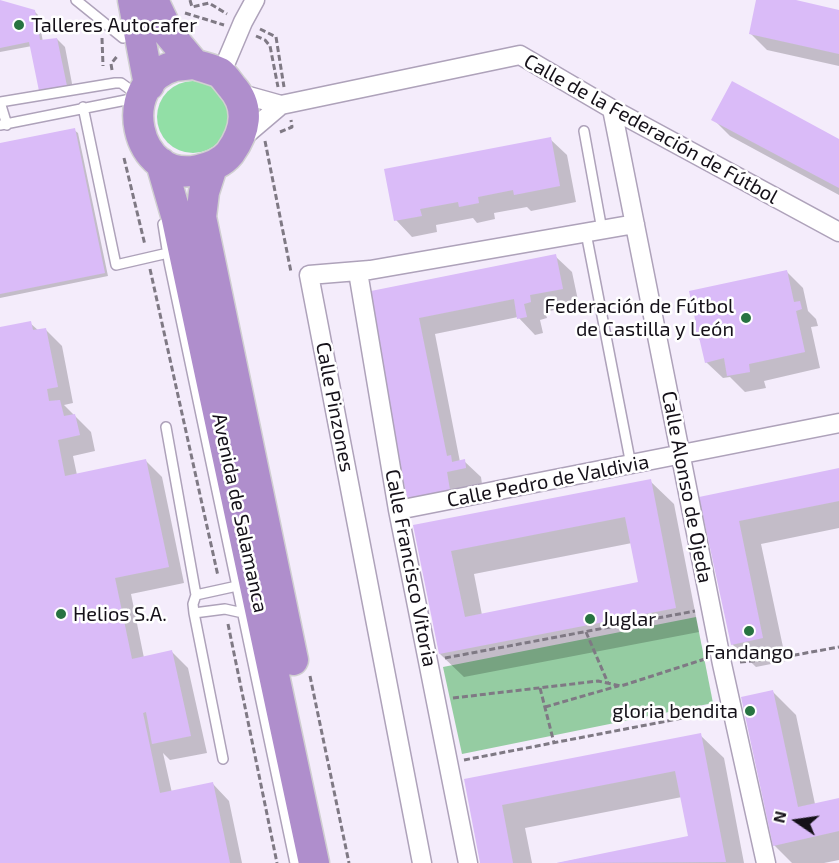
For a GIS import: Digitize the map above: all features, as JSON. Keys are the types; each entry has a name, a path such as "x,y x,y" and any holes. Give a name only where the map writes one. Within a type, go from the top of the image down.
{"highway":[{"path":"133,0 145,91 137,117 149,166 190,172 212,167 226,158 239,141 245,114 217,77 169,34 153,0"},
{"path":"145,91 175,66 217,77"},
{"name":"Avenida de Salamanca","path":"149,166 178,227 314,863"},
{"name":"Avenida de Salamanca","path":"212,167 204,192 201,217 334,863"}],"street":[{"path":"217,77 255,0"},
{"name":"Calle de la Federación de Fútbol","path":"217,77 282,99 520,56 612,110 839,232"},
{"name":"Calle de la Federación de Fútbol","path":"239,141 282,99"},
{"name":"Calle Alonso de Ojeda","path":"612,110 722,664 766,863"},
{"name":"Calle Pinzones","path":"422,863 309,275 358,272 635,224"},
{"name":"Calle Francisco Vitoria","path":"358,272 398,510 468,863"},
{"name":"Calle Pedro de Valdivia","path":"398,510 839,423"}],"lane":[{"path":"76,0 123,38"},
{"path":"115,82 145,91 3,125 0,102 115,82"},
{"path":"83,107 116,265 168,253"},
{"path":"584,131 594,231 631,465"},
{"path":"161,209 168,253 295,863"},
{"path":"166,427 196,595 193,603 194,613 223,759"},
{"path":"196,595 237,586"},
{"path":"194,613 225,609 243,613"}],"path":[{"path":"189,0 192,7 209,3 229,14"},
{"path":"183,7 184,13 232,28"},
{"path":"259,29 276,37 282,99"},
{"path":"247,32 265,40 270,46 282,99 292,127 273,134"},
{"path":"111,64 118,56"},
{"path":"149,166 148,258 220,590"},
{"path":"429,661 712,608"},
{"path":"225,609 278,863"},
{"path":"586,632 608,683"},
{"path":"545,707 708,658 722,664 773,659 839,647"},
{"path":"436,700 598,681 621,686"},
{"path":"540,688 554,743"},
{"path":"448,762 732,709"}],"shaded area":[{"path":"193,81 213,87 223,97 229,117 223,137 213,147 193,153 173,147 163,137 157,117 163,97 173,87"},
{"path":"696,617 713,703 462,754 443,667"}],"building":[{"path":"0,0 35,10 40,40 57,38 67,86 39,91 29,42 0,48"},
{"path":"756,0 796,0 839,10 839,54 749,34"},
{"path":"732,81 839,139 839,188 711,120"},
{"path":"75,128 105,273 0,294 0,143"},
{"path":"551,137 560,186 514,195 513,190 478,197 479,203 459,207 458,202 420,209 422,216 394,221 384,169"},
{"path":"556,254 563,289 530,295 531,302 524,304 527,317 517,319 514,299 419,318 447,456 451,455 452,462 465,459 466,468 447,472 450,490 407,498 366,292"},
{"name":"Federación de Fútbol de Castilla y León","path":"787,270 794,302 800,301 802,309 796,311 805,352 749,364 750,372 727,376 724,358 705,363 698,333 692,334 690,326 696,324 689,291"},
{"name":"Helios S.A.","path":"31,321 33,330 46,328 58,387 47,389 49,401 60,400 64,416 75,414 80,435 58,440 65,476 146,459 169,567 115,578 132,659 172,650 191,736 152,744 146,712 143,713 160,793 213,782 230,863 0,863 0,327"},
{"path":"839,468 839,501 739,521 763,638 731,645 699,497"},
{"path":"651,479 676,608 439,654 413,525","holes":["625,517 638,582 465,617 451,551"]},
{"path":"773,690 798,807 839,798 839,831 773,846 741,697"},
{"path":"701,733 726,862 556,863 688,836 675,771 502,805 513,863 480,863 464,779"}],"place":[{"name":"Talleres Autocafer","path":"19,25"},
{"name":"Federación de Fútbol de Castilla y León","path":"746,318"},
{"name":"Helios S.A.","path":"61,614"},
{"name":"Juglar","path":"590,619"},
{"name":"Fandango","path":"749,631"},
{"name":"gloria bendita","path":"750,711"}]}
